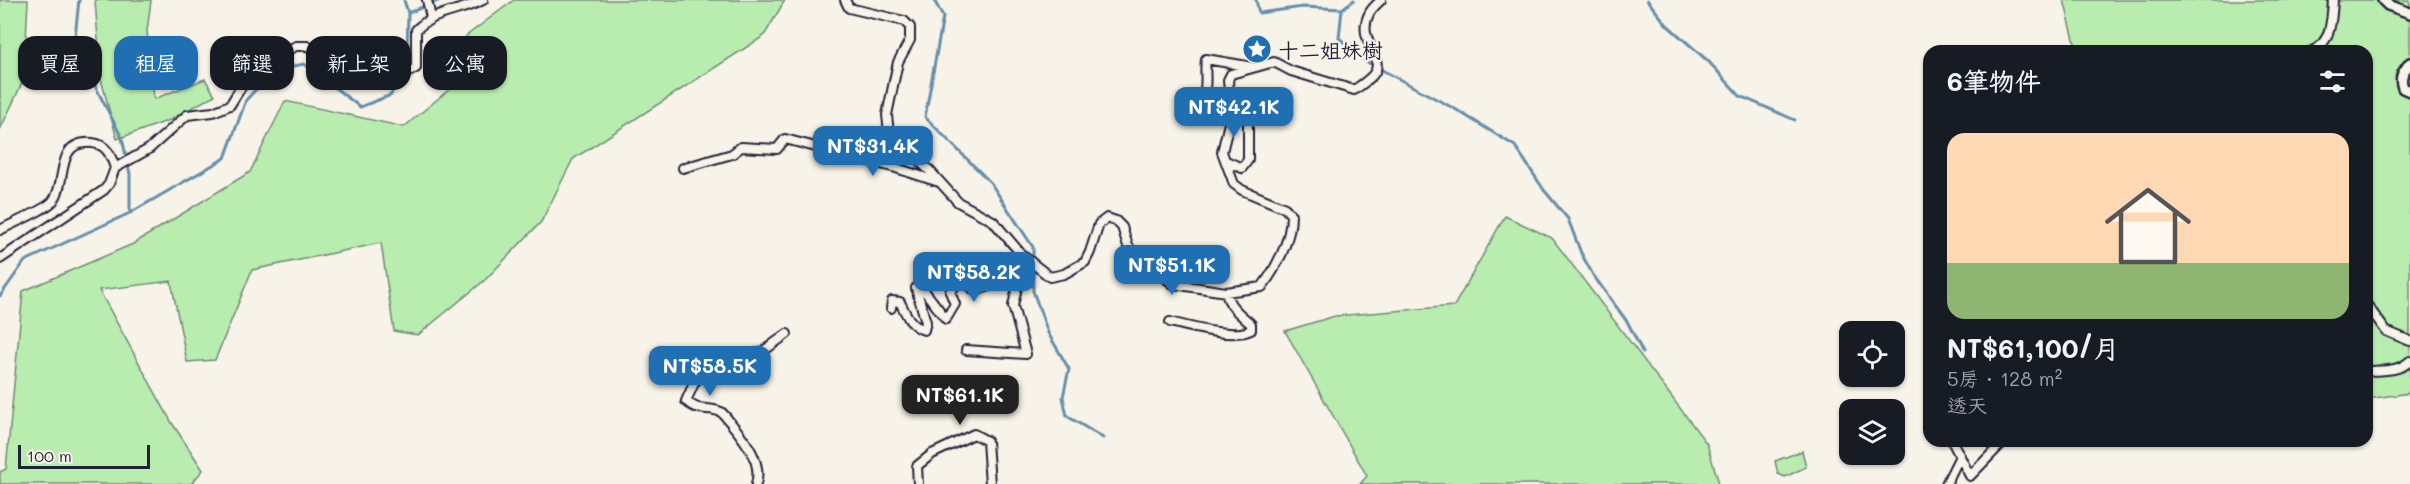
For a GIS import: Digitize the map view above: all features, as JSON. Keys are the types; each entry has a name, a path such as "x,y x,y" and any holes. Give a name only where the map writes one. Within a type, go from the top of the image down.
{"street":[{"path":"427,0 431,18"},
{"path":"0,259 104,190 115,168 150,149 187,115 213,112 230,105 253,68 296,46 307,46 362,74 405,74 416,68 416,30 431,18 483,0"},
{"path":"846,0 849,8 904,21 910,27 910,40 898,62 887,115 890,134 958,202 993,221 999,231 1034,265 1050,277 1056,277 1085,262 1099,224 1107,218 1116,221 1122,227 1128,246 1133,252 1173,284 1226,292 1262,287 1274,271 1291,227 1291,215 1285,208 1242,190 1234,184 1222,152 1231,115 1228,80 1231,74 1274,62 1291,71 1354,90 1374,74 1377,68 1377,58 1368,46 1366,27 1368,15 1381,0"},
{"path":"2321,45 2328,37 2333,0"},
{"path":"2383,0 2388,5 2410,13"},
{"path":"1184,105 1203,97 1206,90 1204,74 1206,58 1254,67"},
{"path":"2410,63 2401,81 2403,88 2410,91"},
{"path":"1226,161 1242,168 1248,160 1248,122"},
{"path":"683,168 732,154 741,147 777,149 785,139 940,182"},
{"path":"0,230 52,202 58,190 64,162 75,146 95,143 104,146 115,168"},
{"path":"1011,260 1018,265 1034,265"},
{"path":"966,350 1026,354 1013,306 1019,278 1034,265"},
{"path":"891,308 892,301 900,302 908,319 916,328 924,330 926,322 916,288 923,290 946,319 955,304 950,292 965,274 965,281 975,291 1012,278 1019,278"},
{"path":"1170,322 1226,333 1245,333 1251,330 1251,324 1234,308 1226,292"},
{"path":"2373,313 2386,331 2410,341"},
{"path":"756,484 759,476 752,452 742,435 722,412 694,408 686,401 695,381 715,365 762,352 787,334"},
{"path":"2373,371 2399,368 2410,361"},
{"path":"918,484 917,466 932,454 974,434 987,441 990,484"},
{"path":"1955,447 1970,476 1998,447"},
{"path":"1946,484 1960,456"}],"green space":[{"path":"0,0 28,0 26,36 18,36 19,90 0,130"},
{"path":"95,0 151,0 148,36 114,36 114,90 153,90 154,99 177,90 198,90 198,82 205,79 215,95 170,120 117,139 102,83 102,36 98,36"},
{"path":"514,0 785,0 764,36 573,159 541,222 485,280 418,335 394,331 381,243 252,270 215,360 187,362 171,281 99,290 172,423 203,470 191,484 0,484 0,472 6,469 23,291 133,244 250,172 285,101 404,127 448,90 507,90 507,36 466,36"},
{"path":"2064,0 2410,0 2410,393 2373,398 2373,45 2075,45"},
{"path":"1505,216 1552,238 1707,444 1718,480 1717,484 1360,484 1367,476 1285,331 1335,316 1454,306"},
{"path":"1802,451 1806,467 1785,477 1778,474 1775,461"}],"waterway":[{"path":"79,0 75,37 91,78 122,138 130,174 130,213"},
{"path":"404,0 408,13"},
{"path":"0,296 25,261 130,213 225,158 246,100 274,70 304,64 360,107 391,95 407,54 408,13 440,0"},
{"path":"934,0 943,17 925,117 990,182 1033,247 1033,291 1048,333 1069,369 1063,397 1067,416 1103,438"},
{"path":"1256,0 1259,13 1303,7 1342,9 1339,38 1367,62 1455,109 1515,146 1544,190 1568,219 1581,253 1593,275 1628,323 1643,353"},
{"path":"1342,9 1354,0"},
{"path":"1647,0 1667,25 1709,62 1740,96 1795,120"}],"place":[{"name":"十二姐妹樹","path":"1257,49"}]}
